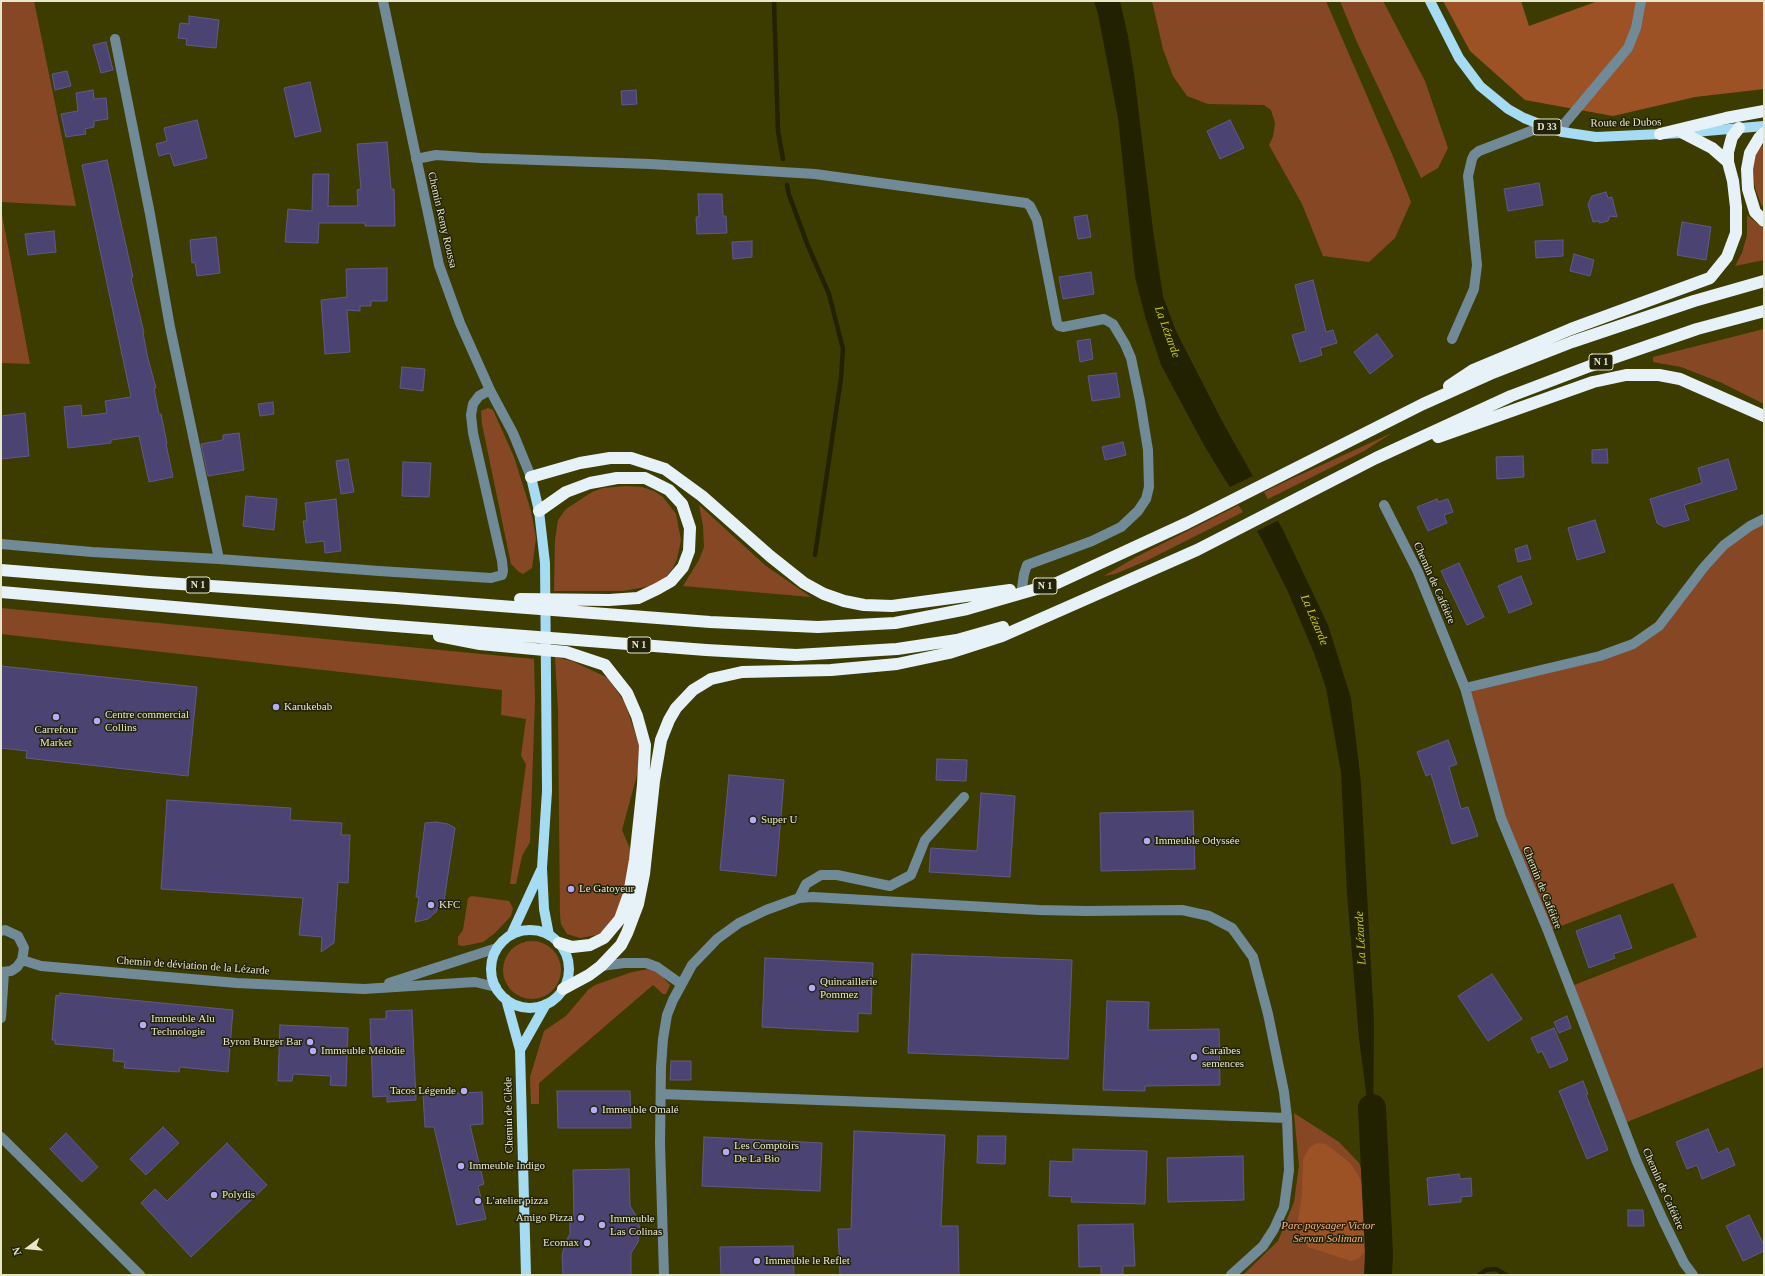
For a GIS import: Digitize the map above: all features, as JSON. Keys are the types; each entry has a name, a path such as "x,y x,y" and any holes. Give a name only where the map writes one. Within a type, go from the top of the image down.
{"highway":[{"path":"1660,134 1726,118 1764,111"},
{"path":"1423,404 1473,370 1571,330 1710,278 1727,257 1736,233 1734,181 1728,162 1729,144 1739,128"},
{"path":"1683,133 1712,148 1728,162"},
{"path":"1764,134 1759,138 1750,153 1747,168 1748,189 1755,212 1764,221"},
{"name":"N 1","path":"1,570 710,622 818,628 895,623 967,609 1057,583 1187,523 1423,404 1490,374 1572,342 1694,301 1764,281"},
{"name":"N 1","path":"1,592 382,625 706,650 796,655 898,649 957,640 1058,612 1197,550 1376,458 1511,396 1590,366 1697,329 1764,311"},
{"path":"1376,458 1593,382 1626,375 1659,375 1680,379 1764,416"},
{"path":"531,477 580,463 610,458 631,458 665,468 702,496 770,556 804,583 824,594 844,601 864,605 892,606 1057,583"},
{"path":"396,598 609,600 638,598 671,581 683,567 689,551 690,528 682,504 669,490 645,478 617,478 590,483 566,492 539,511"},
{"path":"564,989 589,975 601,966 621,945 628,933 638,904 644,874 654,781 661,740 669,720 676,708 692,690 711,679 742,672 831,670 890,665 949,653 1002,636 1058,612"},
{"path":"382,625 480,644 566,652 604,665 627,693 638,716 644,737 645,749 643,785 635,860 629,894 620,919 604,938 590,944 572,947 554,939"}],"main road":[{"name":"Route de Dubos","path":"1430,1 1459,58 1480,86 1508,109 1524,118 1544,126 1562,132 1596,137 1683,133 1764,126"},
{"path":"531,477 539,511 545,563 547,791 542,868 544,908 554,939"},
{"path":"511,935 542,868"},
{"path":"524,930 537,930 554,939 566,953 569,965 568,977 564,989 556,998 546,1004 536,1007 515,1005 506,999 496,987 492,970 493,958 497,948 511,935 524,930"},
{"name":"Chemin de Clède","path":"506,999 520,1050 526,1275"},
{"path":"520,1050 546,1004"}],"street":[{"name":"Chemin Remy Roussa","path":"383,1 439,265 460,323 490,390 513,434 531,477"},
{"path":"1562,132 1565,123 1628,48 1636,28 1641,1"},
{"path":"115,38 150,214 170,327 219,559"},
{"path":"1452,339 1472,296 1476,277 1477,265 1468,176 1472,159 1479,151 1544,126"},
{"path":"416,159 436,155 650,164 815,174 1026,203 1030,206 1037,220 1056,323 1059,326 1064,327 1104,319 1113,324 1125,344 1131,358 1140,401 1148,450 1149,486 1146,499 1138,511 1121,527 1092,541 1027,566 1022,588"},
{"path":"1,544 92,552 219,559 484,578 502,575 504,571 473,433 471,415 473,404 479,396 490,390"},
{"name":"Chemin de Caféière","path":"1384,505 1418,572 1465,688 1500,818 1548,931 1637,1162 1662,1220 1684,1262 1693,1275"},
{"path":"1465,688 1600,656 1633,644 1659,626 1704,567 1724,545 1750,526 1764,519"},
{"path":"799,898 806,884 821,875 837,875 890,886 911,875 925,840 964,797"},
{"path":"664,1275 660,1156 663,1039 667,1015 681,984 692,965 717,939 750,917 799,898 813,897 1078,911 1182,910 1209,916 1232,928 1253,957 1268,1014 1284,1092 1287,1118 1289,1170 1284,1207 1274,1229 1263,1246 1231,1275"},
{"path":"1,930 14,934 22,942 24,948 22,960 17,967 3,972 1,1018"},
{"name":"Chemin de déviation de la Lézarde","path":"364,989 385,984 497,948"},
{"name":"Chemin de déviation de la Lézarde","path":"22,960 41,966 237,982 364,989 474,982 496,987"},
{"path":"601,966 624,963 646,964 658,967 681,984"},
{"path":"661,1094 1287,1118"},
{"path":"1,1138 140,1275"}],"green space":[{"path":"1,1 34,1 76,206 1,202"},
{"path":"1152,1 1326,1 1411,202 1395,238 1369,262 1323,256 1302,204 1269,145 1273,137 1275,123 1271,110 1264,105 1208,104 1187,96 1173,76 1163,49"},
{"path":"1340,1 1383,1 1425,81 1448,148 1438,168 1421,178 1356,40"},
{"path":"1443,1 1521,1 1529,26 1598,1 1764,1 1764,89 1695,97 1613,116 1525,100 1470,51"},
{"path":"1764,145 1764,207 1761,204 1755,188 1753,160 1758,149"},
{"path":"1,209 30,364 1,363"},
{"path":"1747,215 1764,229 1764,260 1735,266 1742,253 1747,235"},
{"path":"1764,329 1764,404 1722,383 1681,367 1653,362 1653,357"},
{"path":"488,408 493,410 514,457 531,511 536,538 532,568 523,574 511,564 482,424 481,411"},
{"path":"1392,433 1364,451 1266,500 1262,493 1291,479"},
{"path":"626,486 642,487 654,491 663,497 676,514 681,540 677,559 673,568 665,578 655,584 645,587 623,591 554,591 555,540 558,520 566,509 592,492 603,488"},
{"path":"1241,504 1245,511 1148,560 1115,574 1104,576 1136,557"},
{"path":"699,505 766,566 811,597 683,586 699,560 704,547 703,526"},
{"path":"1764,519 1764,1067 1622,1124 1569,987 1697,937 1673,883 1548,931 1501,818 1465,688 1600,656 1659,626 1704,567"},
{"path":"1,608 534,659 535,700 530,842 522,856 516,884 510,884 526,764 521,756 526,719 501,715 502,690 1,634"},
{"path":"555,657 572,661 608,678 625,703 639,745 638,771 622,830 631,851 631,869 619,913 606,930 596,935 580,938 567,934 561,924 560,915 558,710"},
{"path":"472,896 509,901 513,908 511,916 495,933 483,942 463,946 458,945 458,937 463,930 468,898"},
{"path":"532,941 543,943 556,954 559,959 561,970 559,981 548,994 543,997 532,999 521,997 508,986 505,981 503,970 505,959 516,946 521,943"},
{"path":"649,969 660,974 670,985 666,994 663,994 653,985 539,1083 539,1104 531,1104 530,1077 544,1031 566,1016 588,990 595,985 632,972"},
{"name":"Parc paysager Victor Servan Soliman","path":"1294,1113 1339,1142 1359,1163 1366,1179 1369,1202 1371,1275 1243,1275 1278,1241 1294,1202 1299,1166"},
{"path":"1318,1143 1326,1144 1350,1163 1363,1186 1368,1242 1366,1250 1359,1258 1351,1261 1308,1247 1300,1233 1298,1220 1302,1195 1303,1159 1310,1147"}],"water":[{"path":"1094,1 1120,1 1134,73 1153,230 1163,296 1176,331 1221,419 1283,530 1328,625 1351,698 1361,783 1374,1022 1373,1146 1359,1039 1347,893 1341,772 1326,688 1314,653 1288,592 1261,538 1205,447 1161,365 1146,320 1135,277 1118,118 1098,14"}],"pier":[{"path":"1255,475 1279,520 1255,532 1228,488"}],"building":[{"path":"189,16 219,20 216,48 186,45 187,39 178,38 180,23 189,24"},
{"path":"106,42 113,70 101,73 93,45"},
{"path":"67,71 71,86 55,90 52,74"},
{"path":"310,82 321,131 295,137 284,88"},
{"path":"93,90 94,99 106,98 108,119 94,121 94,127 85,129 86,134 66,137 61,114 78,111 76,93"},
{"path":"636,90 637,104 622,105 621,91"},
{"path":"197,120 207,158 174,166 170,153 159,156 156,144 167,141 164,128"},
{"path":"1230,120 1244,148 1220,159 1207,131"},
{"path":"387,142 391,189 394,189 395,226 365,226 365,223 319,223 318,243 285,242 288,209 312,211 313,174 329,174 328,206 358,206 357,190 361,189 357,144"},
{"path":"107,160 133,277 131,278 144,333 148,359 156,388 154,388 159,414 161,414 173,477 149,482 139,436 111,440 111,443 68,448 64,407 81,405 82,416 107,413 105,401 131,397 82,165"},
{"path":"1539,183 1543,205 1508,211 1504,189"},
{"path":"1606,192 1608,198 1612,197 1617,217 1610,216 1608,221 1599,223 1599,221 1593,222 1588,204 1592,196"},
{"path":"698,194 722,194 723,216 726,216 727,233 697,234 696,217 699,217"},
{"path":"1087,215 1091,237 1078,239 1074,217"},
{"path":"1682,222 1711,227 1706,260 1677,255"},
{"path":"54,231 56,252 28,255 25,234"},
{"path":"216,237 220,273 197,276 195,262 192,263 190,240"},
{"path":"1563,240 1563,256 1536,258 1535,241"},
{"path":"752,241 752,257 733,259 732,242"},
{"path":"1574,254 1594,260 1590,276 1570,271"},
{"path":"387,268 387,301 371,301 371,306 360,306 360,311 347,310 350,352 325,354 321,300 347,297 346,269"},
{"path":"1091,272 1094,294 1063,299 1059,277"},
{"path":"1313,280 1326,332 1333,330 1337,343 1320,348 1322,355 1300,362 1292,335 1306,331 1295,285"},
{"path":"1377,334 1393,356 1370,374 1354,352"},
{"path":"1090,339 1093,359 1080,362 1077,341"},
{"path":"402,367 425,369 423,391 400,388"},
{"path":"1116,373 1120,397 1092,401 1088,376"},
{"path":"273,402 274,414 260,416 258,404"},
{"path":"25,413 29,456 1,459 1,416"},
{"path":"239,433 244,470 208,476 201,444 223,440 223,435"},
{"path":"1123,442 1126,455 1105,460 1102,447"},
{"path":"1607,449 1608,463 1592,463 1592,450"},
{"path":"1523,456 1524,477 1497,479 1496,457"},
{"path":"348,459 354,492 341,494 336,461"},
{"path":"1728,459 1737,489 1684,505 1689,520 1664,527 1657,523 1650,499 1702,483 1698,468"},
{"path":"403,462 431,463 429,497 402,496"},
{"path":"246,496 277,499 274,530 243,526"},
{"path":"336,499 341,551 325,553 324,541 306,543 303,521 307,521 305,503"},
{"path":"1437,499 1438,502 1448,499 1453,512 1444,515 1447,523 1428,531 1417,507"},
{"path":"1595,520 1605,552 1577,560 1568,528"},
{"path":"1527,545 1531,559 1518,562 1515,549"},
{"path":"1459,563 1484,617 1467,625 1441,571"},
{"path":"1521,576 1532,604 1509,613 1498,586"},
{"name":"Centre commercial Collins","path":"1,666 197,687 188,776 26,758 27,751 1,748"},
{"path":"1448,740 1457,764 1449,767 1461,809 1468,807 1478,836 1452,844 1431,774 1426,776 1417,752"},
{"path":"937,759 967,760 966,781 936,780"},
{"name":"Super U","path":"729,775 784,780 776,876 720,870"},
{"path":"981,793 1015,796 1010,877 929,872 931,848 977,851"},
{"path":"167,800 291,808 290,820 342,823 341,835 350,835 348,883 338,882 334,943 321,952 322,937 299,935 303,898 161,889"},
{"name":"Immeuble Odyssée","path":"1193,811 1195,869 1101,871 1100,813"},
{"path":"436,822 448,824 455,828 444,901 442,900 436,912 428,919 415,922 419,897 416,897 425,823"},
{"path":"1620,915 1632,948 1613,954 1615,958 1589,968 1576,931"},
{"path":"912,954 1072,960 1068,1059 908,1053"},
{"name":"Quincaillerie Pommez","path":"765,958 873,963 871,1014 858,1013 858,1032 762,1027"},
{"path":"1492,974 1522,1019 1488,1041 1458,996"},
{"name":"Immeuble Alu Technologie","path":"60,993 233,1010 228,1072 180,1067 179,1072 124,1068 125,1062 113,1061 114,1049 55,1044 55,1040 52,1040 56,995 60,996"},
{"path":"1107,1001 1149,1002 1148,1030 1219,1029 1220,1085 1145,1086 1145,1091 1103,1090"},
{"path":"412,1010 416,1100 387,1102 387,1096 373,1097 370,1019 386,1019 386,1011"},
{"path":"1567,1016 1571,1028 1559,1033 1554,1022"},
{"name":"Immeuble Mélodie","path":"280,1025 348,1028 346,1086 330,1085 331,1076 293,1074 292,1081 278,1081"},
{"path":"1554,1028 1568,1060 1550,1068 1542,1051 1538,1053 1531,1038"},
{"path":"671,1061 691,1061 691,1080 670,1080"},
{"path":"1583,1081 1588,1094 1586,1095 1608,1150 1587,1159 1559,1091"},
{"name":"Immeuble Omalé","path":"557,1091 630,1091 631,1128 558,1128"},
{"path":"482,1092 483,1124 470,1125 484,1184 478,1186 486,1219 457,1225 434,1127 425,1127 423,1095"},
{"path":"163,1127 179,1143 146,1175 130,1159"},
{"path":"1708,1129 1718,1153 1728,1148 1735,1165 1702,1179 1697,1165 1687,1169 1676,1142"},
{"path":"854,1131 945,1135 941,1226 958,1226 959,1275 840,1275 838,1229 851,1229"},
{"path":"66,1133 98,1167 82,1182 50,1149"},
{"path":"978,1136 1006,1136 1005,1164 977,1163"},
{"path":"704,1137 822,1143 820,1191 702,1186"},
{"name":"Polydis","path":"227,1143 267,1185 191,1257 141,1203 155,1189 167,1201"},
{"path":"1073,1149 1147,1151 1145,1204 1071,1202 1072,1197 1049,1196 1050,1161 1073,1162"},
{"path":"1243,1156 1244,1200 1168,1202 1167,1158"},
{"name":"Immeuble Las Colinas","path":"629,1169 630,1206 637,1217 640,1229 638,1242 631,1253 631,1275 563,1275 562,1255 566,1241 570,1234 570,1222 574,1221 573,1170"},
{"path":"1459,1174 1460,1179 1471,1178 1472,1196 1461,1197 1461,1202 1429,1205 1427,1178"},
{"path":"1628,1210 1643,1210 1644,1226 1628,1226"},
{"path":"1749,1215 1764,1245 1764,1251 1743,1261 1726,1226"},
{"path":"1133,1224 1135,1266 1123,1266 1123,1274 1106,1275 1101,1275 1101,1266 1079,1267 1078,1225"},
{"name":"Immeuble le Reflet","path":"793,1246 794,1275 721,1275 720,1247"}],"waterway":[{"path":"774,1 778,131 783,159"},
{"path":"787,185 789,195 808,246 829,294 843,349 841,378 815,555"},
{"name":"La Lézarde","path":"1372,1108 1379,1254 1378,1275"},
{"path":"1479,1275 1486,1270 1496,1269 1506,1275"}],"place":[{"name":"Karukebab","path":"276,707"},
{"name":"Carrefour Market","path":"56,717"},
{"name":"Centre commercial Collins","path":"97,721"},
{"name":"Super U","path":"753,820"},
{"name":"Immeuble Odyssée","path":"1147,841"},
{"name":"Le Gatoyeur","path":"571,889"},
{"name":"KFC","path":"431,905"},
{"name":"Quincaillerie Pommez","path":"812,988"},
{"name":"Immeuble Alu Technologie","path":"143,1025"},
{"name":"Byron Burger Bar","path":"310,1042"},
{"name":"Immeuble Mélodie","path":"313,1051"},
{"name":"Caraïbes semences","path":"1194,1057"},
{"name":"Tacos Légende","path":"464,1091"},
{"name":"Immeuble Omalé","path":"594,1110"},
{"name":"Les Comptoirs De La Bio","path":"726,1152"},
{"name":"Immeuble Indigo","path":"461,1166"},
{"name":"Polydis","path":"214,1195"},
{"name":"L'atelier pizza","path":"478,1201"},
{"name":"Amigo Pizza","path":"581,1218"},
{"name":"Immeuble Las Colinas","path":"602,1225"},
{"name":"Ecomax","path":"587,1243"},
{"name":"Immeuble le Reflet","path":"757,1261"}]}
